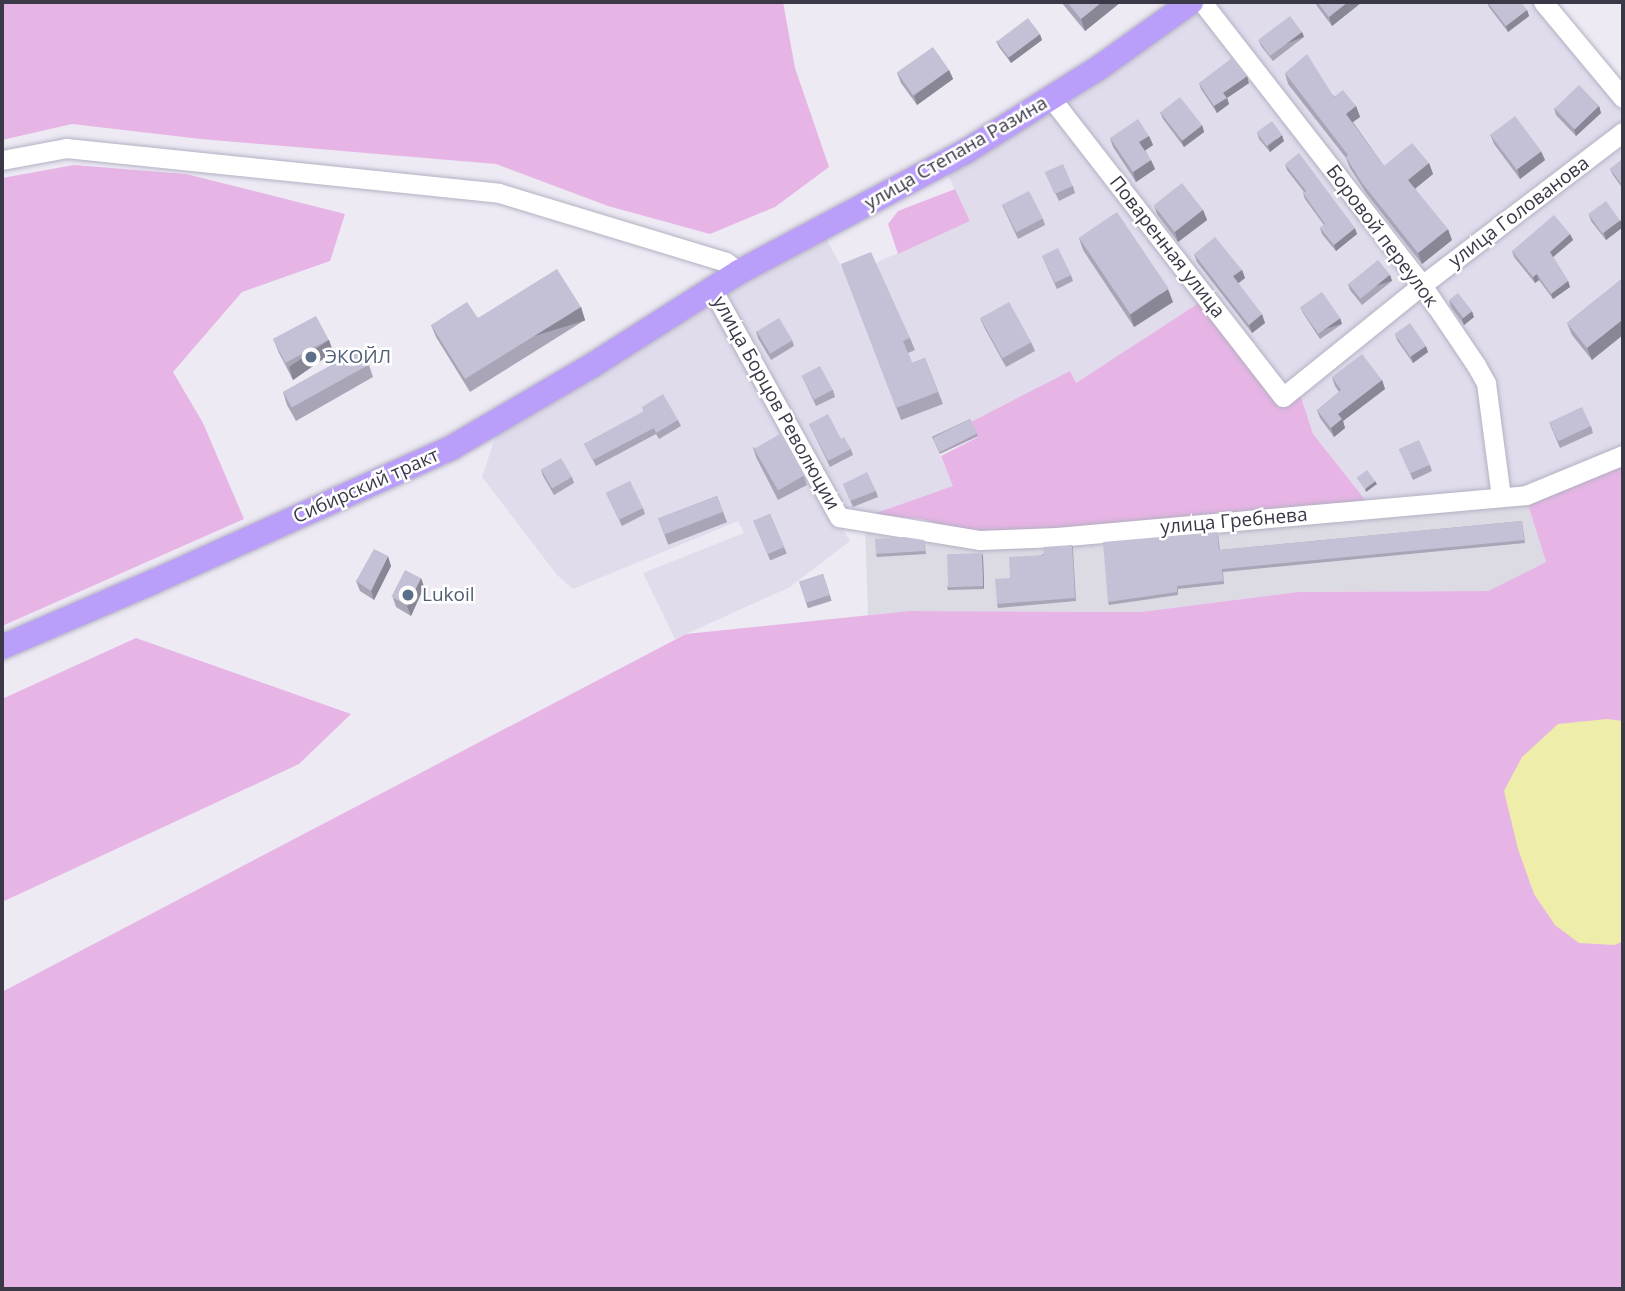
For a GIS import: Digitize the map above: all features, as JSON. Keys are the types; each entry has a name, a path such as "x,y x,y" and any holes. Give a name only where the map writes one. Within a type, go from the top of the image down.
{"main road":[{"name":"улица Степана Разина","path":"712,289 965,152 1051,98 1191,2"},
{"name":"Сибирский тракт","path":"2,647 451,448 593,365 712,289"}],"street":[{"name":"Боровой переулок","path":"1202,2 1422,285 1486,383 1501,497"},
{"path":"1543,2 1623,98"},
{"name":"Поваренная улица","path":"1051,98 1283,397"},
{"name":"улица Голованова","path":"1283,397 1422,285 1623,132"},
{"path":"2,160 66,148 499,193 726,262 739,272"},
{"name":"улица Борцов Революции","path":"712,289 839,517"},
{"name":"улица Гребнева","path":"839,517 981,540 1057,537 1526,495 1623,455"}],"shaded area":[{"path":"2,2 783,2 795,68 829,167 775,207 710,234 608,206 496,164 201,139 72,124 2,140"},
{"path":"1199,2 1413,286 1277,389 1063,104"},
{"path":"1208,2 1539,2 1623,103 1623,129 1421,280"},
{"path":"1052,104 1202,301 1076,384 1070,371 934,442 954,486 873,514 843,513 720,290 823,232 846,276 970,221 948,175"},
{"path":"1623,137 1623,448 1525,488 1367,502 1313,434 1299,391"},
{"path":"74,165 186,174 345,214 330,261 242,292 173,372 203,423 244,519 2,626 2,178"},
{"path":"955,189 970,221 898,254 888,224 898,211"},
{"path":"710,294 850,541 790,587 675,639 643,573 744,533 738,521 573,589 557,575 482,477 496,435"},
{"path":"1202,301 1272,394 1279,408 1299,391 1313,434 1367,502 983,536 921,519 873,514 953,486 941,456 978,437 971,422 1070,371 1076,383"},
{"path":"1623,462 1623,1289 2,1289 2,992 686,634 909,611 1141,612 1298,592 1488,591 1546,562 1527,501"},
{"path":"1527,501 1546,562 1488,591 1298,592 1141,612 909,611 868,615 865,525 978,545"},
{"path":"136,638 351,714 299,764 2,902 2,699"},
{"path":"1607,719 1623,721 1623,941 1615,945 1579,943 1555,925 1534,894 1518,849 1504,791 1522,757 1558,724"}],"building":[{"path":"1067,2 1102,2 1081,19"},
{"path":"1317,2 1348,2 1329,17"},
{"path":"1487,2 1521,2 1527,10 1506,26"},
{"path":"1290,16 1302,32 1270,56 1258,40"},
{"path":"1028,18 1040,34 1009,57 997,41"},
{"path":"933,47 949,70 913,95 897,72"},
{"path":"1307,54 1334,97 1343,90 1356,106 1346,114 1384,166 1412,143 1429,163 1408,180 1448,229 1418,253 1362,183 1346,157 1348,155 1285,73"},
{"path":"1232,58 1247,76 1223,93 1227,98 1214,106 1199,83"},
{"path":"1579,85 1599,106 1575,129 1555,109"},
{"path":"1180,97 1202,125 1182,141 1160,112"},
{"path":"1515,116 1541,151 1517,170 1490,135"},
{"path":"1138,119 1149,136 1139,142 1151,160 1133,172 1110,138"},
{"path":"1272,121 1282,135 1267,146 1257,132"},
{"path":"1299,153 1355,228 1334,245 1320,228 1325,224 1303,193 1306,191 1285,164"},
{"path":"1623,159 1623,186 1610,169"},
{"path":"1063,164 1073,186 1054,194 1045,172"},
{"path":"1182,183 1203,210 1175,232 1154,205"},
{"path":"1029,191 1043,219 1016,232 1002,205"},
{"path":"1606,201 1620,220 1602,233 1588,214"},
{"path":"1117,212 1168,288 1130,314 1079,238"},
{"path":"1554,215 1570,234 1550,252 1568,281 1551,294 1537,274 1533,277 1512,251"},
{"path":"1215,237 1242,270 1233,276 1262,314 1249,325 1194,254"},
{"path":"1058,248 1071,275 1055,283 1042,256"},
{"path":"871,252 910,338 903,341 912,363 925,358 938,392 896,408 841,264"},
{"path":"1378,260 1390,275 1360,299 1348,284"},
{"path":"557,269 581,307 465,379 431,325 467,302 478,318"},
{"path":"1623,278 1623,319 1587,348 1567,323"},
{"path":"1322,292 1340,318 1318,334 1300,307"},
{"path":"1458,293 1472,311 1463,318 1449,300"},
{"path":"1009,302 1031,342 1002,358 980,318"},
{"path":"316,316 329,340 285,363 273,339"},
{"path":"779,318 792,340 770,354 757,331"},
{"path":"1410,323 1426,346 1410,357 1394,334"},
{"path":"360,349 369,365 292,407 283,392"},
{"path":"1362,354 1382,380 1338,414 1342,419 1331,428 1317,410 1341,390 1332,377"},
{"path":"820,366 833,390 814,400 801,376"},
{"path":"663,394 678,420 656,433 654,428 593,460 584,444 644,411 642,407"},
{"path":"1582,407 1591,426 1558,441 1549,422"},
{"path":"828,414 841,439 844,437 851,449 828,461 809,424"},
{"path":"970,419 977,433 940,452 933,438"},
{"path":"780,434 804,476 778,491 754,449"},
{"path":"1419,440 1430,465 1410,474 1399,449"},
{"path":"561,458 572,477 552,489 541,469"},
{"path":"1367,470 1375,481 1365,489 1356,478"},
{"path":"867,472 876,491 850,501 843,484"},
{"path":"630,481 643,508 619,520 606,493"},
{"path":"717,496 723,512 664,534 658,519"},
{"path":"770,514 784,547 767,554 753,521"},
{"path":"1522,521 1524,540 1222,569 1223,581 1177,586 1177,592 1108,602 1103,542 1217,532 1219,550"},
{"path":"904,537 924,540 925,551 876,554 875,539"},
{"path":"1072,545 1075,598 997,604 995,579 1010,578 1009,557 1044,555 1043,547"},
{"path":"374,549 388,556 371,591 356,581"},
{"path":"982,553 983,586 948,587 947,554"},
{"path":"405,570 421,578 407,605 391,597"},
{"path":"823,574 830,595 806,603 799,582"}],"place":[{"name":"ЭКОЙЛ","path":"311,357"},
{"name":"Lukoil","path":"408,595"}]}
